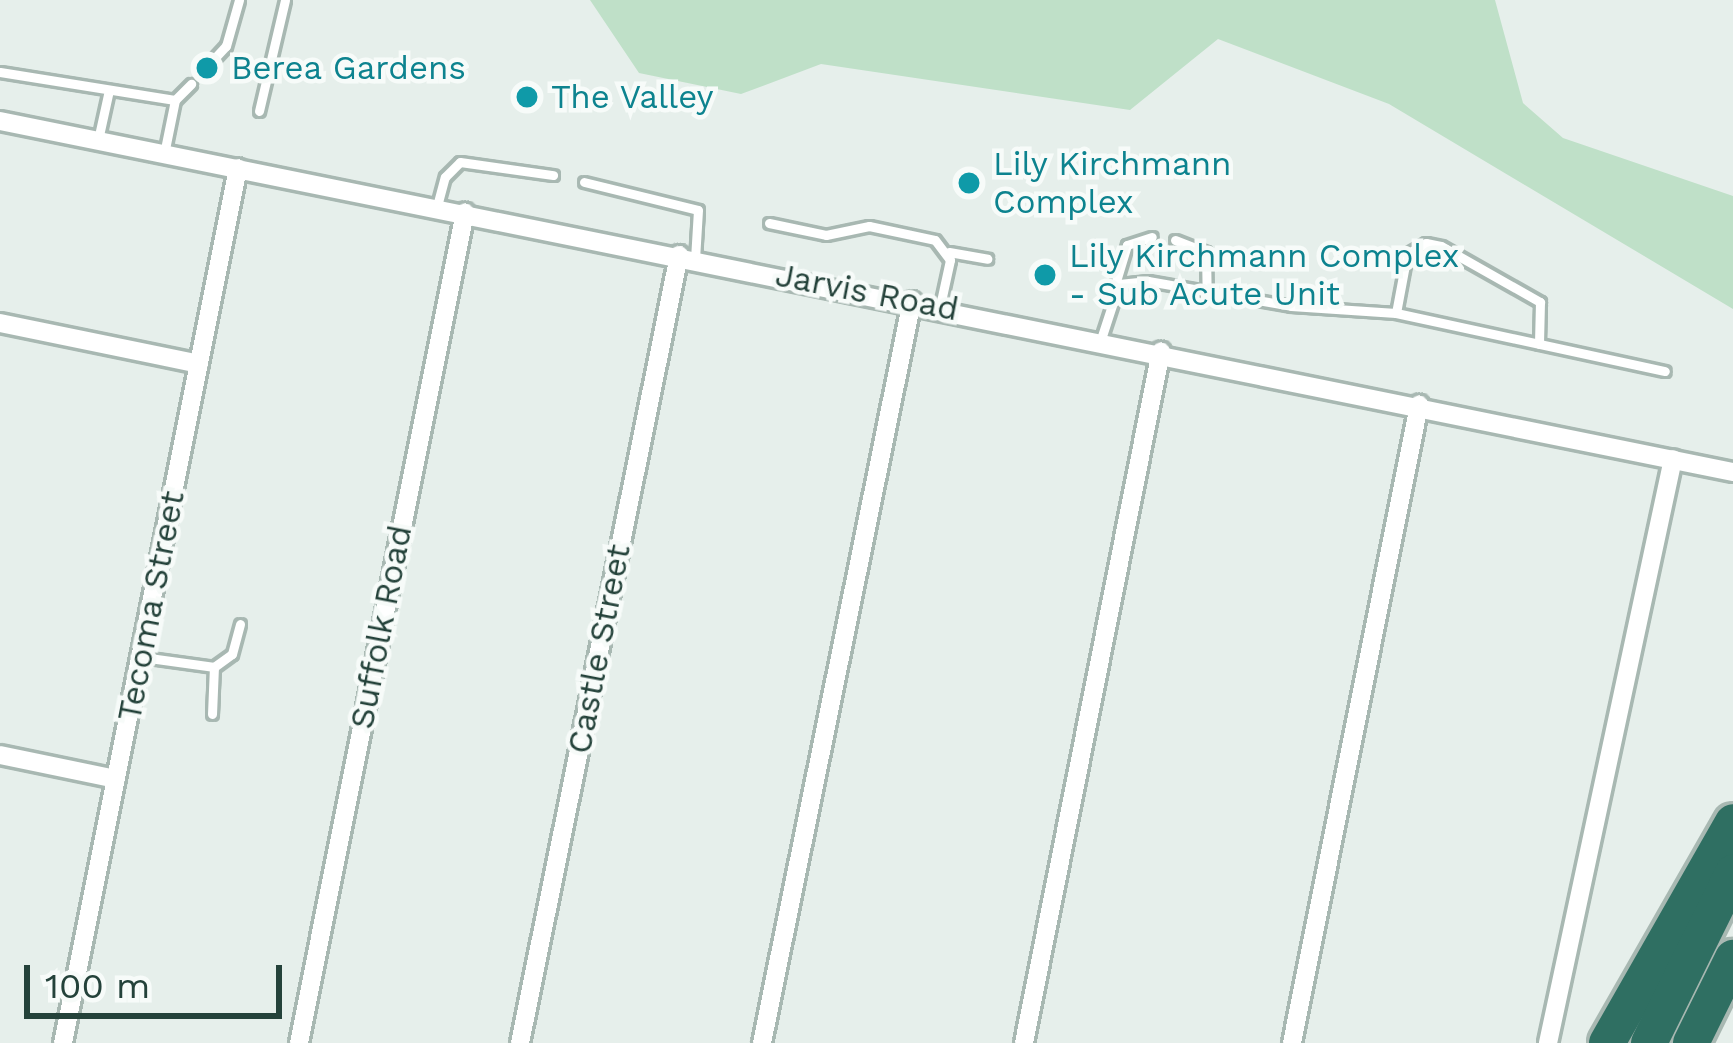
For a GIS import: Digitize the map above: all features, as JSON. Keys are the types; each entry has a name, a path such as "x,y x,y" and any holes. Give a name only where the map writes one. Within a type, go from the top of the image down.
{"highway":[{"path":"1606,1043 1733,822"},
{"path":"1649,1043 1733,873"},
{"path":"1691,1043 1733,958"}],"street":[{"name":"Jarvis Road","path":"0,121 1101,338 1733,472"},
{"name":"Tecoma Street","path":"63,1043 238,168"},
{"name":"Suffolk Road","path":"299,1043 465,212"},
{"name":"Castle Street","path":"520,1043 687,257"},
{"path":"762,1043 912,301"},
{"path":"0,323 199,364"},
{"path":"1024,1043 1161,351"},
{"path":"1292,1043 1419,405"},
{"path":"1548,1043 1673,459"},
{"path":"0,755 116,778"}],"lane":[{"path":"210,63 226,46 239,0"},
{"path":"259,111 285,0"},
{"path":"0,72 176,100"},
{"path":"164,154 176,100 191,84"},
{"path":"98,140 109,90"},
{"path":"436,206 445,177 460,162 553,175"},
{"path":"584,182 698,210 687,257"},
{"path":"769,223 826,235 869,226 935,240 949,252 987,259"},
{"path":"1101,338 1127,244 1152,237"},
{"path":"1175,240 1206,252 1207,291"},
{"path":"1396,313 1407,254 1426,243 1441,246 1540,302 1539,344"},
{"path":"940,306 949,252"},
{"path":"1113,293 1131,280 1396,313 1665,371"},
{"path":"140,656 214,667 232,654 240,624"},
{"path":"212,714 214,667"}],"green space":[{"path":"590,0 1495,0 1523,103 1563,138 1733,196 1733,309 1389,104 1218,39 1130,110 821,64 741,94 639,73"}],"place":[{"name":"Berea Gardens","path":"207,68"},
{"name":"The Valley","path":"527,97"},
{"name":"Lily Kirchmann Complex","path":"969,183"},
{"name":"Lily Kirchmann Complex - Sub Acute Unit","path":"1045,275"}]}
